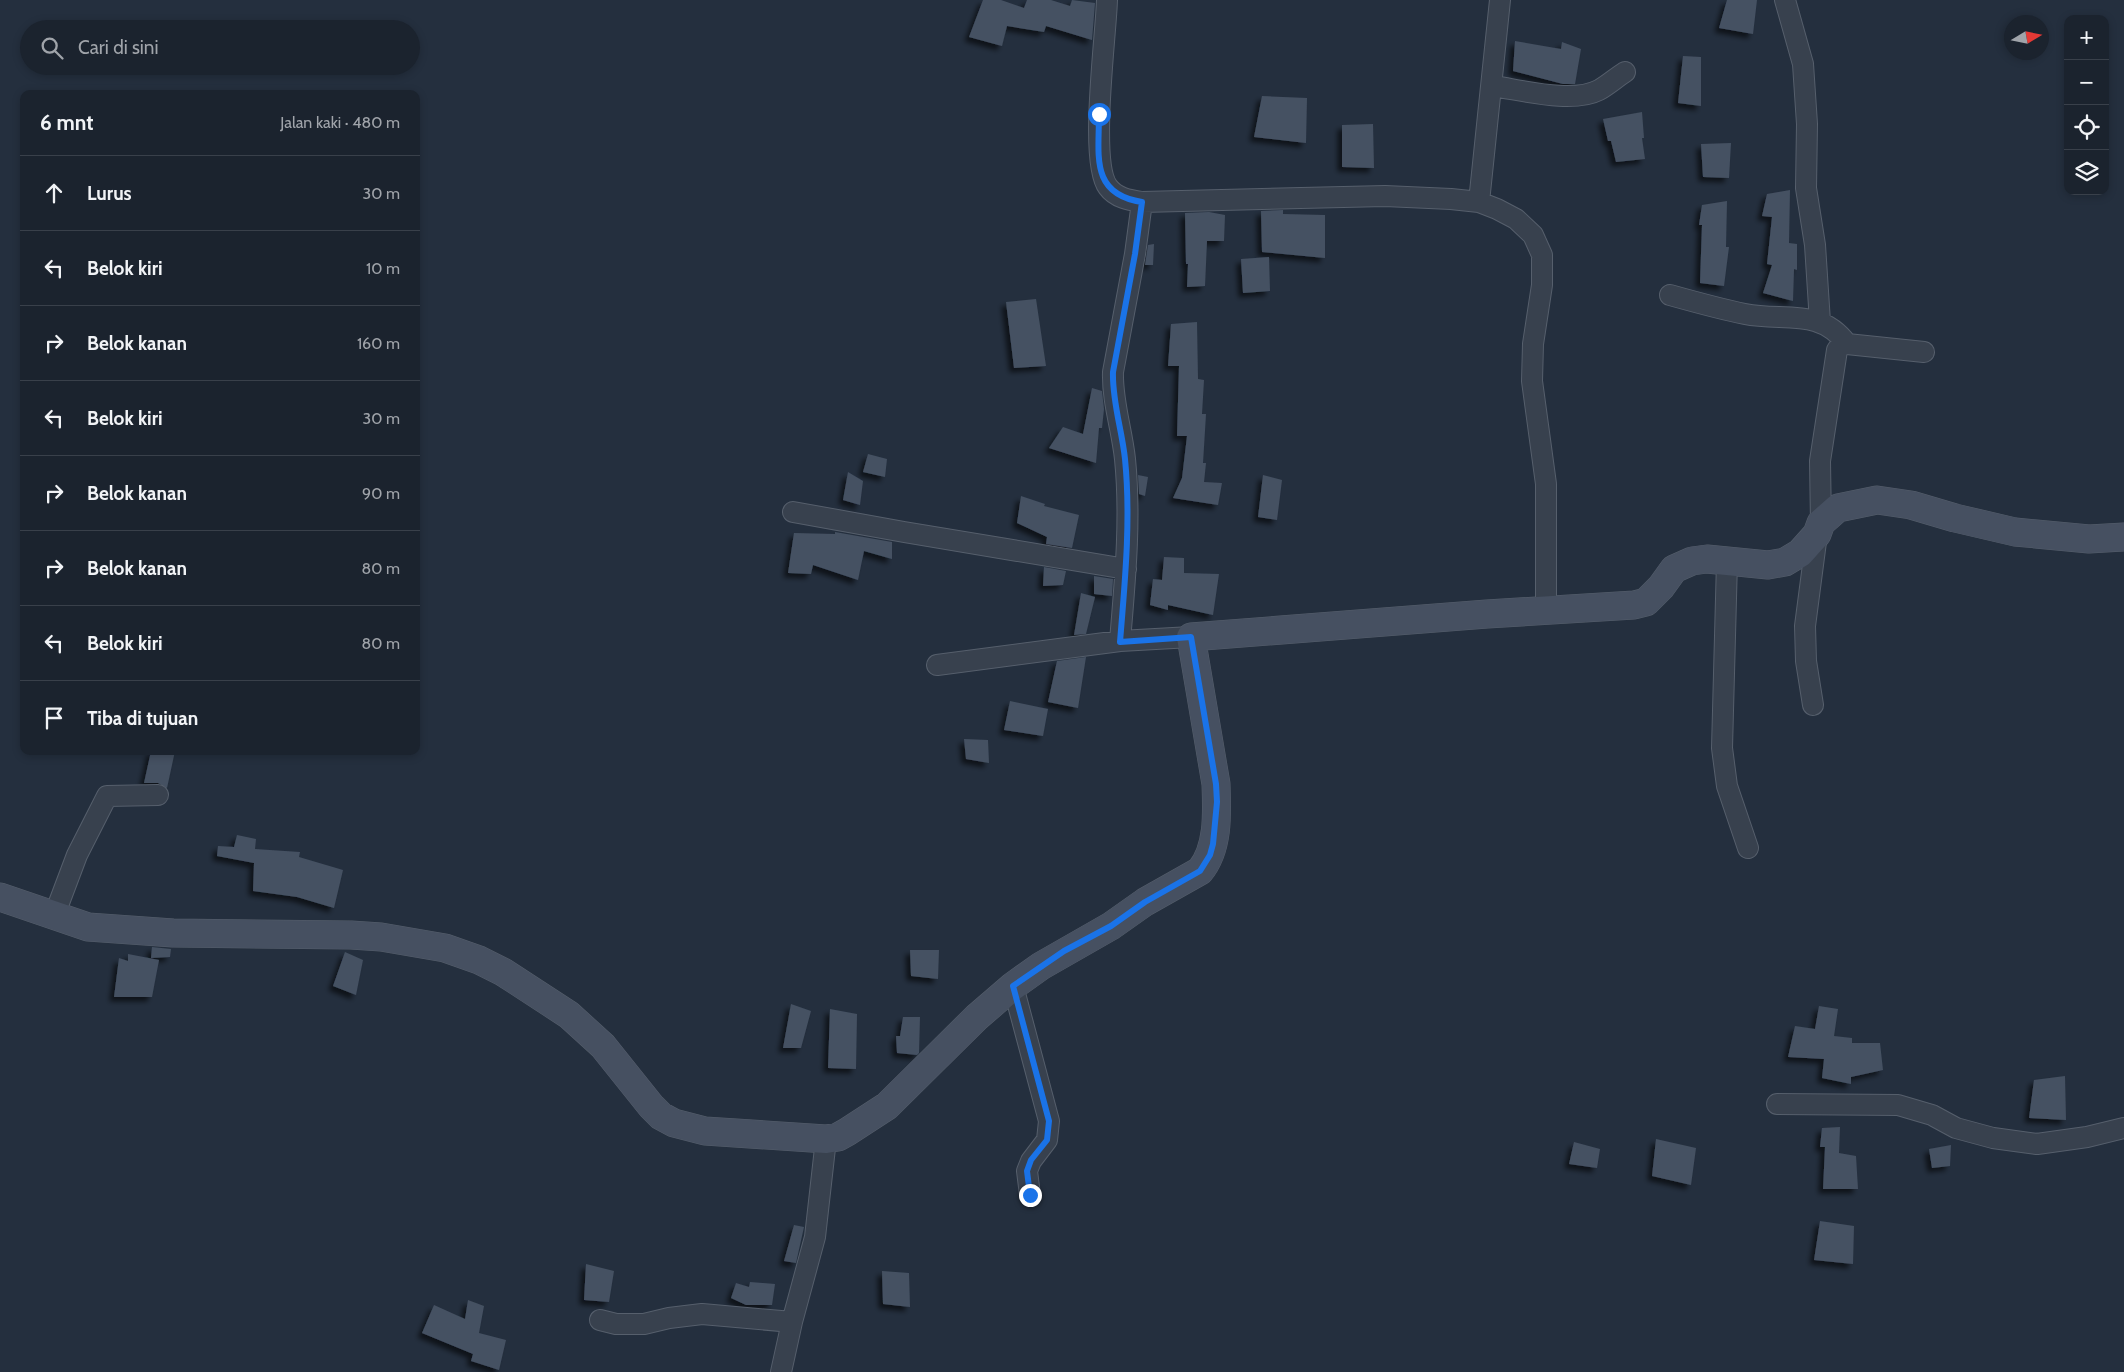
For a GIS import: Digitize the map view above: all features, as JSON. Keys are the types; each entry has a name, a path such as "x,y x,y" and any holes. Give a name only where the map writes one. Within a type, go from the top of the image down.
{"street":[{"path":"1107,0 1099,114 1102,174 1107,186 1116,194 1127,200 1142,202 1385,196 1479,202 1516,219 1533,235 1542,255 1542,286 1533,344 1532,381 1546,484 1546,610"},
{"path":"1479,202 1500,0"},
{"path":"1784,0 1803,64 1807,124 1806,188 1815,245 1820,322"},
{"path":"1492,86 1568,96 1582,95 1599,90 1625,72"},
{"path":"1120,642 1126,568 1127,494 1125,457 1112,387 1142,202"},
{"path":"1670,295 1747,315 1804,317 1820,322 1840,335 1847,344"},
{"path":"1813,705 1806,661 1805,626 1819,528 1820,461 1837,350 1840,346 1847,344 1924,352"},
{"path":"937,665 1120,642 1634,605 1646,602 1661,587 1674,569 1692,561 1706,559 1768,564 1785,562 1800,552 1838,508 1877,500 1911,505 1955,518 2015,532 2090,539 2124,537"},
{"path":"793,512 1126,568"},
{"path":"1727,560 1722,748 1727,786 1748,848"},
{"path":"0,897 88,927 173,933 351,935 381,937 445,948 479,960 503,972 569,1015 603,1046 651,1106 661,1116 674,1123 705,1131 826,1139 838,1137 887,1106 971,1023 1013,986 1064,951 1111,926 1145,902 1186,880 1200,871 1206,864 1213,844 1217,802 1216,784 1191,637"},
{"path":"54,916 77,855 107,796 158,795"},
{"path":"1013,986 1049,1121 1047,1140 1031,1160 1027,1171 1030,1195"},
{"path":"1777,1104 1898,1105 1932,1115 1956,1128 1993,1138 2037,1144 2087,1137 2124,1128"},
{"path":"781,1372 792,1322 815,1237 826,1139"},
{"path":"600,1320 616,1324 644,1324 669,1318 702,1314 792,1322"}],"building":[{"path":"983,0 1001,0 1024,8 1027,0 1051,0 1070,6 1072,0 1095,3 1092,40 1046,26 1044,32 1007,26 1002,46 969,37"},
{"path":"1727,0 1757,0 1753,34 1719,28"},
{"path":"1515,41 1561,49 1562,42 1581,49 1575,84 1563,84 1513,71"},
{"path":"1683,56 1701,57 1701,106 1678,103"},
{"path":"1262,96 1307,98 1306,143 1254,137"},
{"path":"1642,112 1644,138 1642,138 1645,159 1616,162 1611,141 1608,141 1603,119"},
{"path":"1373,124 1374,168 1342,167 1342,125"},
{"path":"1731,143 1729,178 1703,177 1701,144"},
{"path":"1790,190 1789,243 1797,244 1797,270 1794,269 1793,301 1763,293 1772,265 1767,264 1772,217 1762,216 1767,194"},
{"path":"1727,201 1726,247 1729,247 1724,286 1700,283 1702,225 1699,225 1702,205"},
{"path":"1283,210 1283,214 1325,215 1325,258 1262,252 1261,211"},
{"path":"1209,212 1225,215 1224,241 1207,241 1205,286 1187,287 1188,264 1186,264 1185,213"},
{"path":"1154,244 1153,265 1145,265 1148,245"},
{"path":"1269,257 1270,291 1243,293 1241,259"},
{"path":"1036,299 1046,366 1014,368 1006,302"},
{"path":"1197,322 1198,379 1204,380 1202,414 1206,414 1203,463 1206,463 1204,482 1222,483 1218,505 1173,498 1182,478 1187,436 1177,436 1179,366 1168,366 1171,324"},
{"path":"1092,388 1102,391 1104,409 1102,428 1099,428 1096,463 1049,448 1063,427 1083,434"},
{"path":"868,454 887,459 885,477 863,472"},
{"path":"848,472 863,481 860,505 843,500"},
{"path":"1138,475 1148,477 1145,496 1139,494"},
{"path":"1263,475 1282,480 1277,520 1258,517"},
{"path":"1021,496 1045,504 1044,506 1079,515 1072,548 1046,544 1047,537 1017,523"},
{"path":"835,532 892,542 892,559 864,551 858,580 813,565 811,574 788,573 794,533 835,534"},
{"path":"1164,557 1184,558 1184,573 1219,574 1213,615 1168,605 1168,610 1150,605 1153,579 1162,580"},
{"path":"1044,567 1066,571 1063,585 1043,586"},
{"path":"1094,576 1113,579 1112,596 1094,594"},
{"path":"1081,593 1095,597 1086,634 1074,635"},
{"path":"1086,657 1078,708 1048,702 1057,661"},
{"path":"1010,701 1048,709 1043,736 1004,730"},
{"path":"964,739 988,740 989,763 966,759"},
{"path":"150,755 174,755 167,788 158,783 144,783"},
{"path":"237,835 256,839 255,849 300,852 299,857 343,870 334,908 297,897 253,891 254,863 217,856 218,846 234,847"},
{"path":"152,947 171,949 170,957 151,958"},
{"path":"910,950 939,950 938,979 911,976"},
{"path":"345,952 363,960 356,995 333,986"},
{"path":"128,954 159,960 152,997 114,997 119,958 128,961"},
{"path":"791,1004 811,1011 801,1048 783,1048"},
{"path":"1819,1006 1838,1009 1834,1036 1852,1038 1852,1043 1880,1043 1883,1070 1851,1077 1851,1084 1822,1078 1824,1059 1788,1057 1795,1026 1815,1029"},
{"path":"830,1009 857,1014 856,1069 828,1068"},
{"path":"903,1017 920,1017 919,1053 917,1055 897,1053 896,1036 900,1036"},
{"path":"2065,1076 2066,1120 2029,1118 2034,1080"},
{"path":"1840,1127 1839,1153 1856,1156 1858,1189 1823,1189 1825,1147 1820,1147 1822,1128"},
{"path":"1656,1139 1696,1148 1691,1185 1652,1176"},
{"path":"1574,1142 1600,1149 1597,1168 1569,1164"},
{"path":"1951,1145 1950,1166 1932,1168 1929,1149"},
{"path":"1820,1221 1854,1226 1853,1264 1814,1260"},
{"path":"794,1225 804,1227 796,1263 784,1261"},
{"path":"586,1264 614,1271 609,1302 584,1300"},
{"path":"882,1271 909,1273 910,1307 883,1304"},
{"path":"750,1282 775,1284 772,1305 746,1305 731,1298 736,1283 749,1287"},
{"path":"468,1300 484,1306 479,1333 506,1340 499,1370 471,1361 473,1354 422,1333 434,1305 465,1319"}],"route":[{"path":"1030,1195 1026,1177 1027,1171 1031,1160 1047,1140 1049,1121 1013,986 1064,951 1111,926 1145,902 1200,871 1206,864 1213,844 1217,802 1216,784 1191,637 1120,642 1126,568 1127,494 1125,457 1112,387 1142,202 1127,200 1107,186 1102,174 1099,114"}]}
